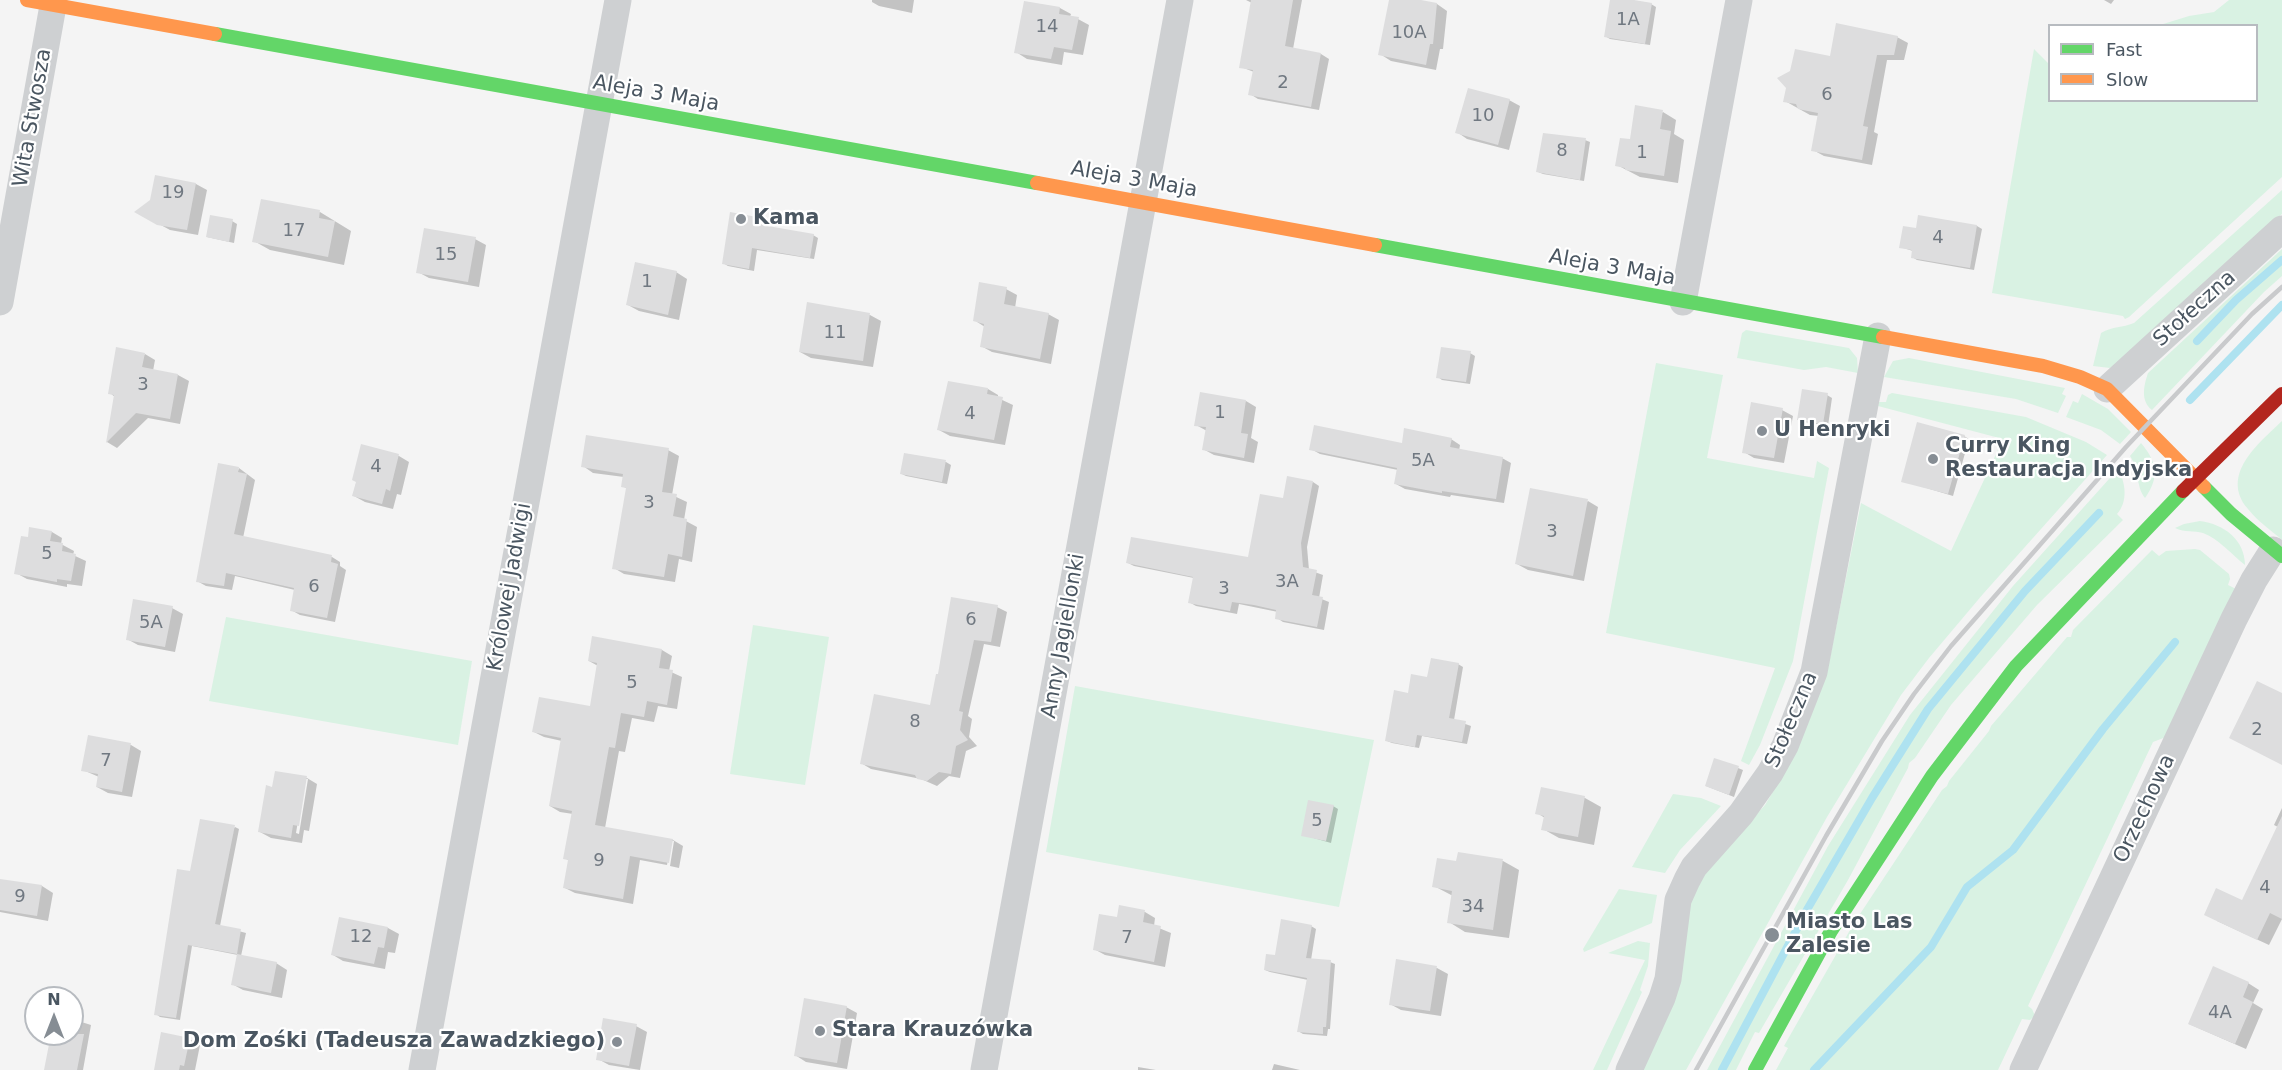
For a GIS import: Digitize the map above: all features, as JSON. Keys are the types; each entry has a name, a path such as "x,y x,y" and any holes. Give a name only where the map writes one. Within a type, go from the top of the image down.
{"street":[{"name":"Królowej Jadwigi","path":"422,1070 618,0"},
{"name":"Anny Jagiellonki","path":"984,1070 1180,0"},
{"path":"1683,302 1740,0"},
{"name":"Aleja 3 Maja","path":"45,1 600,105 2043,366 2080,377 2107,389 2247,528 2278,553"},
{"name":"Wita Stwosza","path":"0,302 45,1"},
{"name":"Stołeczna","path":"2107,389 2282,229"},
{"name":"Stołeczna","path":"1629,1070 1662,998 1668,979 1678,900 1687,880 1694,867 1741,814 1770,773 1785,746 1814,672 1878,336"},
{"path":"1755,1070 1832,931 1932,776 2016,666 2196,478 2282,394"},
{"name":"Orzechowa","path":"2023,1070 2234,619 2254,580 2278,553"}],"green space":[{"path":"2229,0 2282,0 2282,177 2125,319 2123,316 1992,293 2034,49 2048,63 2048,102 2258,102 2258,24 2163,24 2189,16 2214,12"},
{"path":"2282,190 2282,214 2118,363 2110,368 2093,366 2101,333 2134,323"},
{"path":"2282,249 2282,276 2152,410 2144,398 2148,373"},
{"path":"1746,330 1849,348 1857,358 1858,373 1826,367 1804,370 1737,358 1742,333"},
{"path":"1909,358 2065,388 2062,394 2066,396 2058,413 2016,399 1884,377 1893,361"},
{"path":"1656,363 1723,375 1707,458 1814,478 1817,461 1829,468 1793,661 1760,745 1749,765 1741,761 1775,668 1606,633"},
{"path":"1892,393 2026,417 2086,442 2107,455 1983,594 1901,695 1827,817 1686,1070 1643,1070 1691,901 1699,881 1765,805 1784,773 1828,667 1861,503 1951,551 2003,439 1878,406 1879,402 1886,402 1888,395"},
{"path":"2082,394 2108,409 2131,432 2120,444 2101,430 2066,417 2073,401 2078,403"},
{"path":"2282,421 2282,540 2248,509 2240,496 2238,484 2240,472 2246,460"},
{"path":"2141,443 2155,470 2153,483 2145,498 2130,456"},
{"path":"2118,469 2125,492 2123,504 2117,514 2123,520 2037,605 1951,705 1915,758 1909,763 1848,880 1759,1033 1755,1032 1736,1070 1707,1070 1828,846 1910,715 2013,586"},
{"path":"2200,521 2217,526 2232,535 2241,548 2245,565 2209,535 2175,528"},
{"path":"2152,550 2159,556 2166,551 2200,550 2229,574 2228,585 2236,589 2166,737 2153,742 2028,1006 2035,1016 2030,1020 2022,1019 1998,1070 1776,1070 1788,1048 1784,1046 1854,923 1942,790 1991,726 2067,637 2071,637 2073,630"},
{"path":"226,617 472,661 458,745 209,701"},
{"path":"753,625 829,637 805,785 730,774"},
{"path":"1075,686 1374,740 1339,907 1046,852"},
{"path":"1673,794 1701,798 1721,806 1680,850 1665,873 1632,867"},
{"path":"1619,889 1657,895 1652,923 1584,952 1583,949"},
{"path":"1638,941 1650,943 1648,966 1640,990 1642,992 1607,1070 1593,1070 1645,960 1608,953"}],"building":[{"path":"1251,0 1293,0 1285,46 1321,53 1311,107 1248,95 1253,70 1239,68"},
{"path":"1389,0 1421,0 1437,3 1433,44 1430,44 1426,65 1378,55"},
{"path":"1610,0 1652,3 1645,44 1604,37"},
{"path":"1024,1 1060,7 1059,14 1079,17 1072,50 1054,47 1051,59 1014,53"},
{"path":"1836,23 1898,36 1894,55 1877,55 1863,126 1868,127 1862,160 1811,151 1818,113 1798,109 1796,104 1783,102 1786,88 1777,78 1790,71 1795,49 1830,56"},
{"path":"1468,88 1510,99 1498,145 1455,133"},
{"path":"1635,105 1663,110 1660,129 1671,131 1664,176 1625,170 1625,168 1615,166 1620,138 1630,139"},
{"path":"1543,133 1586,138 1580,180 1536,172"},
{"path":"155,175 196,183 187,230 157,225 134,212 150,200"},
{"path":"261,199 320,210 319,218 335,221 328,257 252,242"},
{"path":"730,212 757,217 756,224 814,234 810,258 752,248 749,269 722,264"},
{"path":"210,215 233,219 229,242 206,237"},
{"path":"1918,215 1977,225 1970,268 1911,258 1912,250 1899,248 1903,226 1916,228"},
{"path":"424,228 476,237 468,282 416,273"},
{"path":"635,262 677,271 668,315 626,305"},
{"path":"979,282 1007,287 1004,304 1049,313 1040,359 980,347 984,324 973,321"},
{"path":"807,302 870,313 863,361 799,352"},
{"path":"116,347 145,353 142,367 178,374 170,419 136,413 106,443 114,395 108,394"},
{"path":"1441,347 1471,351 1466,382 1436,378"},
{"path":"948,381 988,388 987,394 1003,397 994,440 937,430"},
{"path":"1802,389 1828,393 1823,424 1797,420"},
{"path":"1200,392 1246,400 1241,433 1248,434 1244,458 1202,450 1206,427 1194,426"},
{"name":"U Henryki","path":"1751,402 1783,408 1774,458 1742,453"},
{"name":"Curry King Restauracja Indyjska","path":"1917,422 1965,435 1948,494 1901,482"},
{"path":"1314,425 1402,443 1404,428 1452,438 1450,447 1503,457 1496,499 1442,491 1442,493 1394,484 1397,468 1309,450"},
{"path":"586,435 669,448 662,492 677,494 673,516 687,519 682,557 668,554 664,577 612,569 626,488 621,487 623,474 581,467"},
{"path":"361,444 399,454 390,491 386,489 382,504 352,496 356,482 352,480"},
{"path":"904,453 946,460 942,482 900,474"},
{"path":"218,463 239,467 238,472 247,474 234,534 332,555 331,562 338,564 327,618 290,611 294,588 226,573 224,586 196,582"},
{"path":"1287,476 1313,481 1301,543 1303,567 1317,570 1312,595 1323,597 1317,627 1275,619 1276,610 1254,605 1232,602 1230,611 1188,603 1193,577 1126,563 1131,537 1248,557 1260,494 1283,498"},
{"path":"1530,488 1588,499 1573,576 1515,564"},
{"path":"29,527 52,531 50,541 63,543 62,551 76,554 71,581 57,579 57,582 14,574 21,536 28,537"},
{"path":"951,597 998,605 991,642 974,640 959,711 963,712 960,730 968,740 956,746 951,774 939,772 927,781 917,779 915,775 860,764 874,694 930,705 936,674 938,674"},
{"path":"133,599 173,606 165,647 126,640"},
{"path":"592,636 662,649 659,668 673,670 667,705 647,701 644,717 621,713 615,748 609,747 595,825 673,839 669,863 630,856 623,899 563,888 568,860 563,859 572,811 549,806 561,738 532,732 539,697 590,706 597,663 588,661"},
{"path":"1431,658 1459,663 1449,718 1466,721 1462,742 1417,735 1415,747 1385,741 1394,690 1408,693 1411,674 1427,677"},
{"path":"2257,681 2282,693 2282,765 2229,738"},
{"path":"88,735 131,743 122,792 96,787 98,774 81,771"},
{"path":"1714,758 1739,766 1729,795 1705,786"},
{"path":"275,771 307,776 299,826 293,825 291,838 258,832 266,785 272,787"},
{"path":"1541,787 1585,796 1578,837 1541,830 1544,816 1535,814"},
{"path":"1308,800 1334,805 1326,841 1301,836"},
{"path":"2282,816 2282,919 2270,913 2257,940 2204,915 2216,888 2242,900"},
{"path":"200,819 235,825 215,924 241,929 237,954 188,945 176,1018 154,1015 177,869 190,871"},
{"path":"1458,852 1503,859 1493,930 1447,923 1452,891 1432,887 1437,858 1456,861"},
{"path":"0,879 42,885 37,916 0,910"},
{"path":"1119,905 1145,910 1143,922 1161,926 1154,962 1093,950 1099,914 1117,917"},
{"path":"339,917 388,927 384,948 378,947 374,964 331,955"},
{"path":"1281,919 1312,925 1306,958 1331,960 1326,1027 1323,1027 1323,1034 1297,1032 1307,978 1264,970 1266,954 1275,955"},
{"path":"237,954 277,962 271,993 231,985"},
{"path":"1396,959 1437,966 1430,1011 1389,1005"},
{"path":"2213,966 2249,982 2243,997 2253,1002 2235,1044 2188,1024"},
{"name":"Stara Krauzówka","path":"804,998 847,1006 837,1063 794,1056"},
{"name":"Dom Zośki (Tadeusza Zawadzkiego)","path":"603,1018 637,1024 629,1066 596,1060"},
{"path":"161,1032 190,1038 184,1066 180,1065 179,1070 154,1070"},
{"path":"49,1046 82,1046 77,1070 44,1070"}],"waterway":[{"path":"2197,341 2236,300 2282,260"},
{"path":"2190,400 2282,305"},
{"path":"1722,1070 1808,908 1872,798 1928,709 2025,591 2099,513"},
{"path":"1814,1070 1931,947 1967,887 2013,850 2103,729 2175,642"}],"railway":[{"path":"1696,1070 1826,836 1882,741 1914,694 1951,646 2126,447 2252,314 2282,287"}],"traffic: fast":[{"path":"215,34 1037,183"},
{"path":"1375,245 1883,337"},
{"path":"2204,487 2231,514 2282,556"},
{"path":"1755,1070 1831,931 1932,776 2016,666 2183,491"}],"traffic: slow":[{"path":"27,0 215,34"},
{"path":"1037,183 1375,245"},
{"path":"1883,337 2043,366 2080,377 2107,389 2204,487"}],"traffic: jam":[{"path":"2183,491 2282,394"}],"place":[{"name":"Kama","path":"741,219"},
{"name":"U Henryki","path":"1762,431"},
{"name":"Curry King Restauracja Indyjska","path":"1933,459"},
{"name":"Miasto Las Zalesie","path":"1772,935"},
{"name":"Stara Krauzówka","path":"820,1031"},
{"name":"Dom Zośki (Tadeusza Zawadzkiego)","path":"617,1042"}]}
